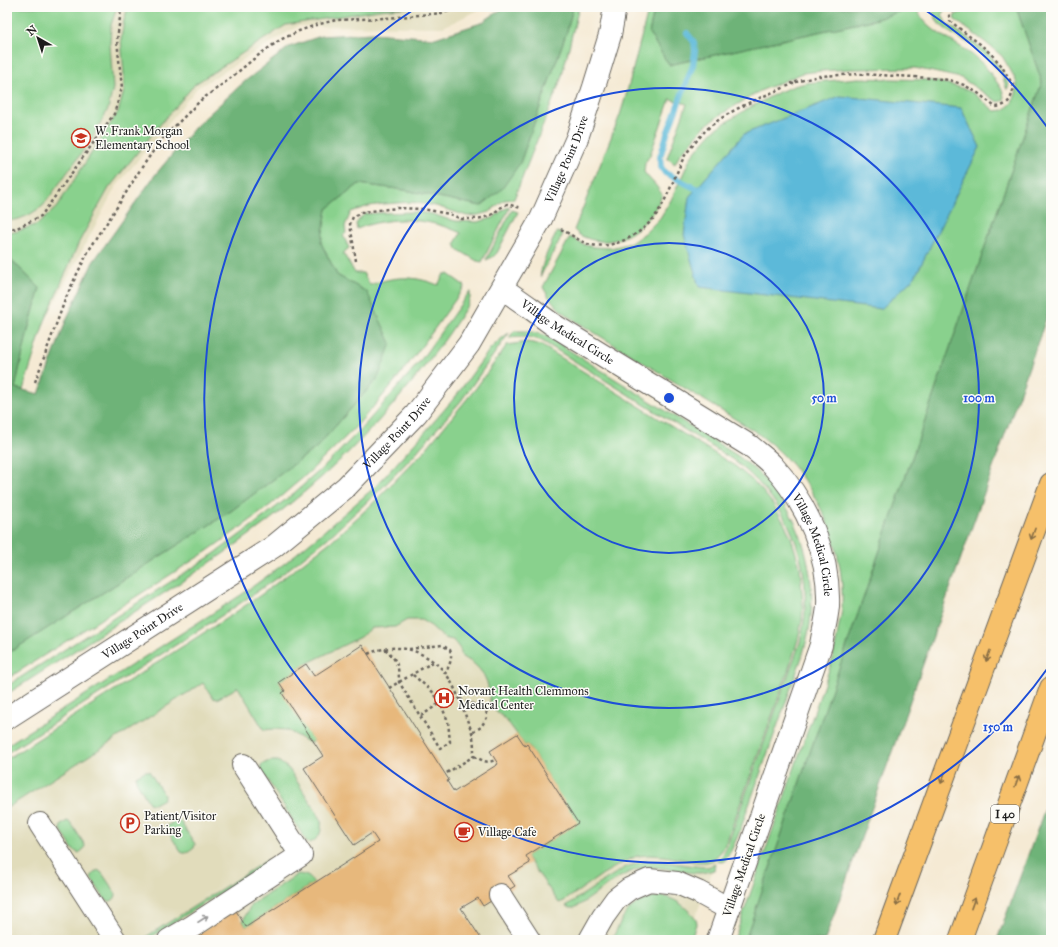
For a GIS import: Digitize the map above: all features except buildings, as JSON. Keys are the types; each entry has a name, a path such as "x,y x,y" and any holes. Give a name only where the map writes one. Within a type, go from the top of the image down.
{"highway":[{"path":"884,940 1051,484"},
{"name":"I 40","path":"960,940 1051,688"}],"street":[{"name":"Village Point Drive","path":"7,718 273,547 346,487 416,414 469,344 541,219 577,138 610,35 615,7"},
{"name":"Village Medical Circle","path":"502,288 552,324 750,446 772,465 791,488 802,506 815,533 824,560 828,606 821,645 718,940"},
{"path":"170,940 301,855 243,765"},
{"path":"40,824 115,940"},
{"path":"590,940 602,917 616,899 629,889 649,880 677,883 729,909"},
{"path":"500,895 529,940"}],"path":[{"path":"7,225 15,229 41,216 114,114 122,88 117,40 122,7"},
{"path":"35,382 65,300 89,250 161,140 201,100 280,40 299,31 336,20 386,18 443,13 461,7"},
{"path":"561,229 587,244 603,245 620,243 634,235 648,224 657,213 685,156 706,131 736,110 793,84 792,82 819,76 861,74 950,80 964,85 978,93 995,107 1002,106 1011,98 1014,87 1008,76 992,55 950,21 949,16 953,11 969,7"},
{"path":"356,261 350,224 353,217 362,212 397,208 423,209 450,214 462,219 473,219 484,218 493,214 507,204 521,208"},
{"path":"368,654 377,649 384,648 408,649 442,645 450,650 452,656 445,674"},
{"path":"384,648 397,663 399,670 399,682 440,748 450,742 448,721 434,693 413,675"},
{"path":"408,649 426,657 433,662 441,669 452,684 472,733 474,756"},
{"path":"389,688 433,662"},
{"path":"459,699 484,708 488,716 481,727 472,733"},
{"path":"421,716 440,703"},
{"path":"474,756 485,762 495,760"},
{"path":"444,774 474,756"}],"shaded area":[{"name":"W. Frank Morgan Elementary School","path":"7,7 485,7 443,27 298,26 197,88 115,188 44,323 7,287"},
{"name":"Novant Health Clemmons Medical Center","path":"388,506 721,847 687,940 7,940 7,767 308,578"}],"green space":[{"path":"7,7 117,7 111,25 110,44 113,88 108,109 93,137 43,206 29,215 9,221 7,220"},
{"path":"128,7 414,7 379,10 286,25 195,84 109,188 79,242 44,323 23,390 15,388 28,330 40,288 7,256 7,231 15,232 38,224 56,208 118,112 124,91 121,39"},
{"path":"505,7 573,7 567,31 520,163 502,189 481,206 405,190 359,184 327,209 321,243 337,275 367,292 391,343 378,378 317,447 231,511 7,654 7,256 40,288 28,330 15,388 39,394 67,318 93,262 155,175 196,126 244,82 289,47 321,36 373,33 435,38 481,23"},
{"path":"573,7 579,7 561,79 514,199 504,200 489,212 467,216 436,206 411,202 369,206 351,212 345,226 346,233 343,235 349,248 343,253 355,273 363,273 370,285 395,278 412,278 438,285 444,274 448,274 465,286 418,352 380,399 362,420 306,475 251,520 206,552 7,679 7,654 231,511 317,447 378,378 367,292 337,275 321,243 327,209 359,184 405,190 481,206 520,163 567,31"},
{"path":"649,7 655,7 649,33 669,65 877,19 913,7 925,7 918,12 928,25 980,61 1001,88 1004,100 998,102 961,78 915,68 851,69 803,73 760,91 720,115 705,126 680,154 675,164 667,158 687,104 670,99 650,155 645,163 644,172 662,195 657,206 650,216 631,233 609,241 597,241 581,236 574,230 620,115"},
{"path":"655,7 913,7 877,19 669,65 649,33"},
{"path":"930,7 950,7 945,9 942,14 946,23 986,51 994,60 1009,84 1007,90 1002,75 991,62 972,45 955,36 939,24"},
{"path":"981,7 1016,7 1042,82 745,940 734,940 833,656 842,607 840,567 835,547 821,508 811,491 786,458 775,447 756,432 569,317 554,304 543,287 570,237 585,245 594,247 611,248 631,243 645,233 660,218 671,200 691,157 714,130 747,109 779,92 794,86 806,83 858,78 927,80 962,88 973,93 995,111 1004,110 1012,103 1016,94 1017,83 1011,71 1002,56 954,19 955,15"},
{"path":"1016,7 1051,7 1051,305 825,940 745,940 1042,82"},
{"path":"510,207 482,262 477,261 457,249 455,243 461,233 436,224 423,221 396,220 357,229 356,224 365,214 417,212 432,214 456,221 477,222 493,218 504,209"},
{"path":"512,210 518,212 497,253 493,257 486,260"},
{"path":"557,232 563,234 540,277 545,259"},
{"path":"470,291 468,304 428,362 363,438 327,473 288,506 203,568 7,694 7,686 214,554 294,493 326,465 391,395 420,361"},
{"path":"514,331 528,331 545,335 738,456 766,481 781,499 797,527 803,543 810,575 812,608 810,624 801,660 738,836 724,862 717,860 723,854 727,846 800,642 805,608 805,586 802,564 796,544 778,507 750,474 733,460 542,341 522,337 509,338"},
{"path":"509,333 461,401 414,455 381,489 328,538 281,575 229,611 7,753 7,745 241,595 285,563 324,531 376,486 456,396 490,349"},
{"path":"527,342 541,345 735,466 761,489 773,504 791,537 800,567 803,605 798,640 728,838 723,849 713,860 698,862 664,856 637,856 603,874 559,903 526,856 577,823 527,744 525,746 510,724 493,707 487,681 482,672 467,659 462,657 460,649 453,640 444,638 431,626 421,620 407,620 395,627 372,628 360,637 306,664 279,682 285,691 283,693 314,741 310,743 287,730 264,730 238,687 217,699 213,698 203,683 7,808 7,759 233,614 262,594 330,542 369,507 425,450 476,388 507,345"},
{"path":"272,761 278,761 289,769 321,819 319,836 310,843 307,842 261,770 261,765"},
{"path":"145,771 149,771 164,795 163,799 154,804 149,803 136,781 136,776"},
{"path":"1051,792 1051,940 997,940"},
{"path":"176,820 180,821 195,844 194,848 186,853 181,852 167,830 167,826"},
{"path":"67,821 71,823 85,845 84,849 79,853 73,850 60,828 62,824"},
{"path":"267,860 269,862 148,939 141,940"},
{"path":"645,861 658,861 702,867 708,867 715,864 714,870 701,873 650,867 643,868 624,875 574,908 566,906 626,867"},
{"path":"98,870 102,873 116,894 112,901 105,899 91,878"},
{"path":"298,874 308,876 314,883 246,927 243,921 251,905"},
{"path":"663,896 682,905 697,921 691,940 612,940 625,915 635,904"}],"water":[{"path":"840,96 961,108 980,147 915,277 881,309 699,287 684,235 689,197 744,134"}],"waterway":[{"path":"687,33 694,42 695,51 693,65 660,157 661,167 665,173 697,189"}],"place":[{"name":"W. Frank Morgan Elementary School","path":"81,138"},
{"name":"Novant Health Clemmons Medical Center","path":"444,698"},
{"name":"Patient/Visitor Parking","path":"130,823"},
{"name":"Village Cafe","path":"464,832"}]}
